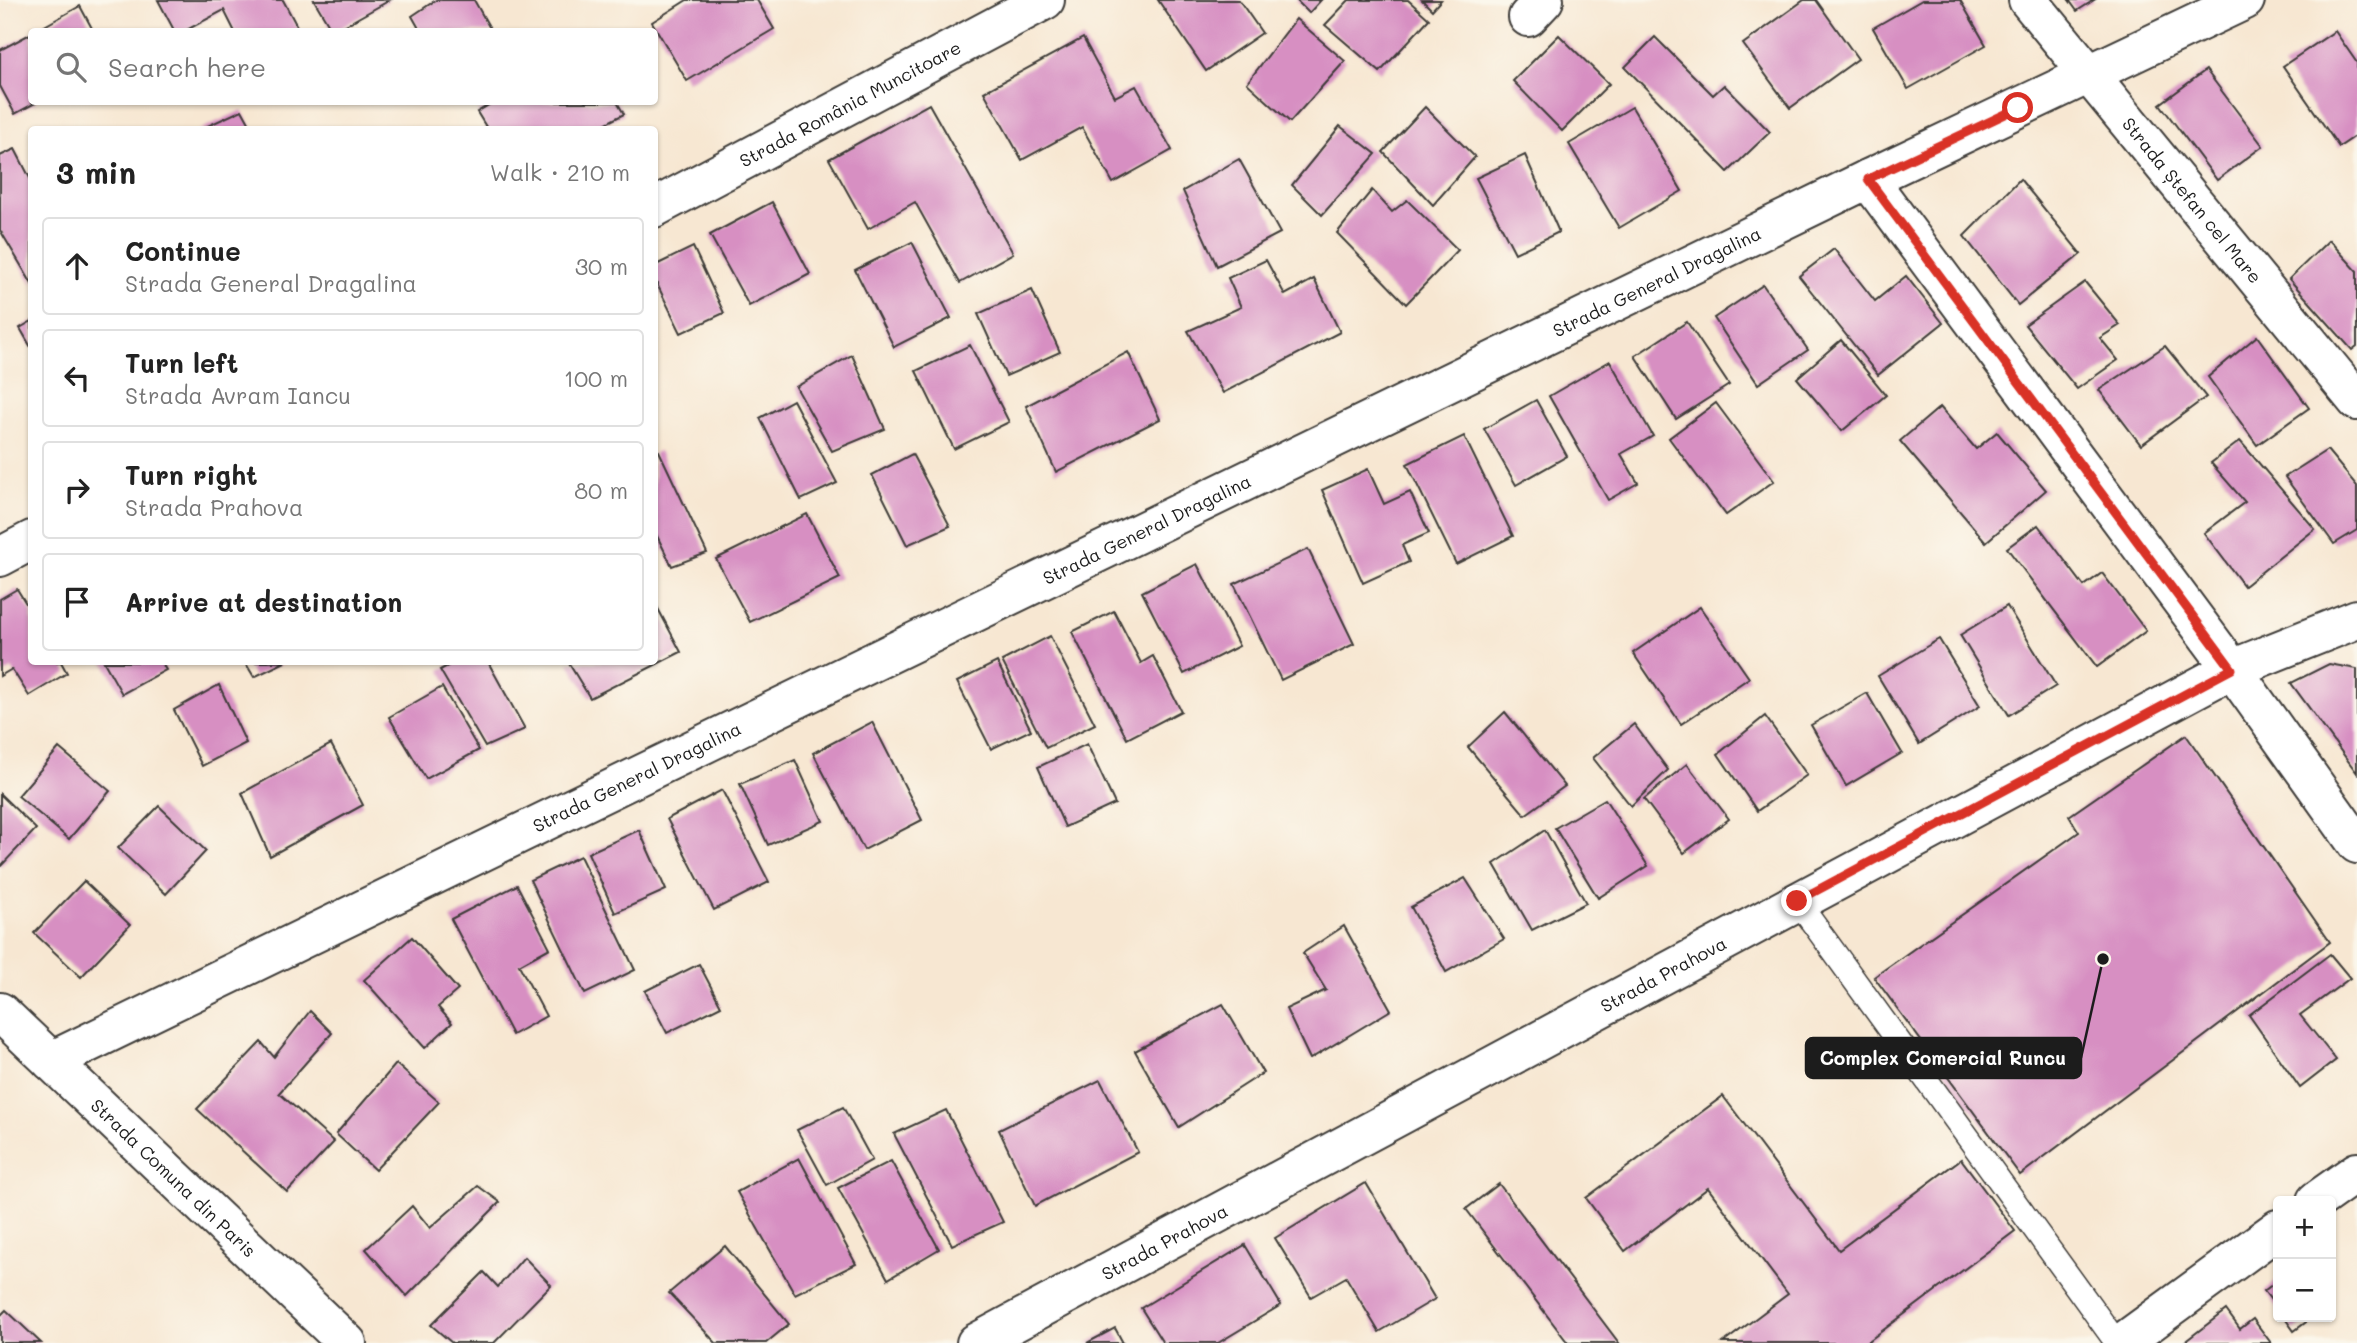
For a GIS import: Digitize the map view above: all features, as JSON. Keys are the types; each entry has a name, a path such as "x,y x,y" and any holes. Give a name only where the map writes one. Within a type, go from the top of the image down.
{"street":[{"name":"Strada România Muncitoare","path":"658,206 1045,0"},
{"name":"Strada Ștefan cel Mare","path":"2028,0 2357,401"},
{"name":"Strada General Dragalina","path":"51,1061 1868,179 2245,0"},
{"path":"1868,179 2232,669 2357,844"},
{"path":"0,557 28,542"},
{"name":"Strada Prahova","path":"976,1343 2232,669 2357,619"},
{"name":"Strada Comuna din Paris","path":"0,1012 347,1343"},
{"path":"2323,1196 2357,1171"},
{"path":"2120,1343 2273,1233"}],"lane":[{"path":"1797,901 2120,1343"}],"building":[{"path":"158,0 283,0 298,28 233,28 224,10 190,28 173,28"},
{"path":"314,0 390,0 340,28 331,28"},
{"path":"436,0 474,0 490,28 419,28 412,16"},
{"path":"687,0 757,0 774,29 687,81 652,22"},
{"path":"1158,0 1239,0 1262,33 1206,71"},
{"path":"1296,0 1321,0 1309,13"},
{"path":"1349,0 1408,0 1429,19 1380,72 1325,25"},
{"path":"1422,0 1441,0 1432,10"},
{"path":"1804,0 1816,0 1858,59 1790,108 1743,44"},
{"path":"1922,0 1960,0 1986,45 1908,89 1873,28"},
{"path":"2069,0 2094,0 2077,11"},
{"path":"80,6 92,28 41,28"},
{"path":"1296,19 1345,61 1290,122 1247,83"},
{"path":"2335,31 2357,63 2357,135 2339,147 2283,66"},
{"path":"28,35 28,105 32,105 15,114 0,86 0,50"},
{"path":"1559,35 1609,84 1562,131 1513,81"},
{"path":"1655,37 1713,95 1724,85 1770,132 1728,172 1625,67"},
{"path":"1083,38 1115,97 1136,86 1172,150 1113,183 1082,127 1022,160 984,92"},
{"path":"2206,70 2263,146 2217,180 2160,104"},
{"path":"929,104 1013,253 960,283 915,202 868,229 829,159"},
{"path":"489,105 619,105 624,114 601,126 486,126 477,112"},
{"path":"1425,107 1475,157 1433,205 1383,152"},
{"path":"1632,107 1682,191 1619,228 1569,144"},
{"path":"242,110 251,126 208,126"},
{"path":"1340,126 1376,154 1322,215 1292,185"},
{"path":"15,149 28,174 28,277 0,230 0,156"},
{"path":"1525,155 1559,232 1515,253 1476,178"},
{"path":"1239,159 1280,233 1217,266 1183,191"},
{"path":"2020,179 2081,254 2018,305 1964,236"},
{"path":"1372,190 1392,212 1407,200 1458,250 1406,304 1337,233"},
{"path":"772,202 810,274 749,306 710,235"},
{"path":"2329,240 2357,271 2357,346 2352,350 2289,279"},
{"path":"912,242 951,318 894,347 855,270"},
{"path":"693,247 724,313 681,333 658,286 658,264"},
{"path":"1834,249 1875,301 1906,276 1943,323 1878,375 1799,276"},
{"path":"1266,260 1285,295 1314,279 1340,332 1223,393 1188,331 1241,307 1228,278"},
{"path":"2085,282 2120,325 2100,338 2118,360 2077,389 2025,325"},
{"path":"1763,285 1808,350 1758,384 1714,318"},
{"path":"1032,290 1060,352 1006,376 978,314"},
{"path":"1687,322 1729,385 1676,419 1635,356"},
{"path":"28,323 28,342 20,328"},
{"path":"2257,336 2309,408 2257,445 2208,377"},
{"path":"1841,340 1886,395 1842,431 1797,378"},
{"path":"970,345 1009,422 954,449 916,371"},
{"path":"2165,346 2206,397 2141,445 2099,390"},
{"path":"1128,352 1160,419 1056,472 1026,406"},
{"path":"852,355 885,429 832,451 796,387"},
{"path":"1610,361 1653,436 1621,454 1638,483 1608,500 1549,396"},
{"path":"793,400 837,483 801,500 760,418"},
{"path":"1536,400 1567,456 1516,485 1484,429"},
{"path":"1716,403 1774,481 1726,515 1669,438"},
{"path":"1940,407 1976,449 1997,432 2046,490 1986,542 1900,441"},
{"path":"1464,436 1513,536 1456,564 1407,464"},
{"path":"2240,441 2315,529 2244,586 2204,533 2245,502 2211,463"},
{"path":"2327,450 2357,486 2357,530 2334,544 2285,477"},
{"path":"658,451 707,553 672,566 658,538"},
{"path":"912,454 950,526 907,545 872,475"},
{"path":"1368,469 1384,504 1410,492 1429,533 1402,545 1409,562 1363,583 1322,490"},
{"path":"807,514 840,578 750,622 716,559"},
{"path":"2038,525 2084,586 2102,573 2146,631 2097,667 2007,548"},
{"path":"1308,549 1354,644 1281,680 1234,584"},
{"path":"1197,564 1239,646 1184,674 1142,592"},
{"path":"17,589 28,607 28,665 63,665 67,673 29,696 12,669 0,676 0,599"},
{"path":"2007,606 2056,686 2009,715 1960,635"},
{"path":"1700,607 1749,678 1681,724 1633,653"},
{"path":"658,609 681,652 658,664"},
{"path":"1114,611 1141,663 1153,656 1181,711 1127,739 1072,632"},
{"path":"1050,636 1095,724 1046,748 1002,661"},
{"path":"1939,639 1980,706 1919,744 1878,676"},
{"path":"997,662 1031,730 991,749 957,682"},
{"path":"2329,664 2357,669 2357,773 2291,683"},
{"path":"106,665 163,665 166,670 122,694"},
{"path":"247,665 279,665 254,677"},
{"path":"449,665 490,665 525,729 485,747 440,670"},
{"path":"570,665 655,665 590,698"},
{"path":"219,685 246,743 202,766 174,710"},
{"path":"442,687 479,750 426,779 389,717"},
{"path":"1867,693 1902,753 1846,786 1811,725"},
{"path":"1505,712 1565,786 1525,815 1468,747"},
{"path":"1765,716 1807,775 1757,811 1718,754"},
{"path":"872,722 922,820 864,850 813,753"},
{"path":"1634,724 1668,770 1631,806 1593,758"},
{"path":"2186,735 2330,942 2020,1175 1874,977 2079,832 2069,816"},
{"path":"331,744 363,805 270,856 242,793"},
{"path":"1087,744 1115,804 1065,827 1038,767"},
{"path":"59,748 110,791 69,839 18,796"},
{"path":"795,760 823,821 768,845 740,784"},
{"path":"1687,764 1729,819 1684,853 1644,799"},
{"path":"722,790 769,882 714,910 667,819"},
{"path":"0,794 36,829 0,867"},
{"path":"1605,799 1648,866 1598,898 1555,828"},
{"path":"159,806 206,851 166,894 118,848"},
{"path":"639,830 666,890 615,913 588,853"},
{"path":"1545,830 1586,903 1532,930 1494,864"},
{"path":"580,856 635,970 585,994 530,880"},
{"path":"1465,878 1504,939 1446,972 1411,907"},
{"path":"84,881 130,925 81,977 34,933"},
{"path":"517,885 550,948 519,965 546,1016 512,1035 451,919"},
{"path":"1344,926 1391,1010 1310,1059 1286,1009 1326,990 1303,953"},
{"path":"412,937 458,990 438,1007 452,1023 425,1048 364,980"},
{"path":"2330,954 2350,978 2300,1015 2336,1060 2300,1088 2249,1015"},
{"path":"699,964 721,1006 667,1033 645,991"},
{"path":"1223,1004 1263,1073 1179,1127 1135,1051"},
{"path":"310,1011 332,1033 279,1093 334,1142 287,1192 197,1109 261,1042 274,1057"},
{"path":"396,1064 439,1102 375,1170 336,1134"},
{"path":"1100,1080 1138,1152 1035,1206 999,1130"},
{"path":"1723,1096 1839,1250 1961,1159 2015,1231 1866,1343 1723,1343 1788,1294 1708,1188 1625,1251 1586,1198"},
{"path":"843,1107 872,1160 827,1185 797,1130"},
{"path":"946,1110 1003,1222 952,1245 894,1134"},
{"path":"799,1158 856,1264 795,1294 737,1192"},
{"path":"891,1161 939,1249 888,1279 838,1188"},
{"path":"1366,1183 1435,1299 1379,1332 1346,1277 1311,1297 1275,1238"},
{"path":"1499,1184 1619,1343 1568,1343 1466,1209"},
{"path":"478,1186 500,1202 407,1296 366,1249 412,1206 430,1228"},
{"path":"1245,1245 1281,1305 1218,1343 1163,1343 1141,1308"},
{"path":"725,1246 789,1324 766,1343 716,1343 669,1293"},
{"path":"524,1257 551,1285 494,1343 452,1343 431,1325 484,1272 498,1287"},
{"path":"2273,1284 2273,1303 2264,1291"},
{"path":"6,1310 41,1343 0,1343 0,1316"},
{"path":"2226,1310 2240,1329 2253,1319 2271,1343 2183,1343"},
{"path":"2288,1322 2306,1322 2294,1331"},
{"path":"1115,1328 1123,1343 1087,1343"}],"place":[{"name":"Complex Comercial Runcu","path":"2103,959"}],"route":[{"path":"1797,901 2232,669 1868,179 2018,108"}]}
